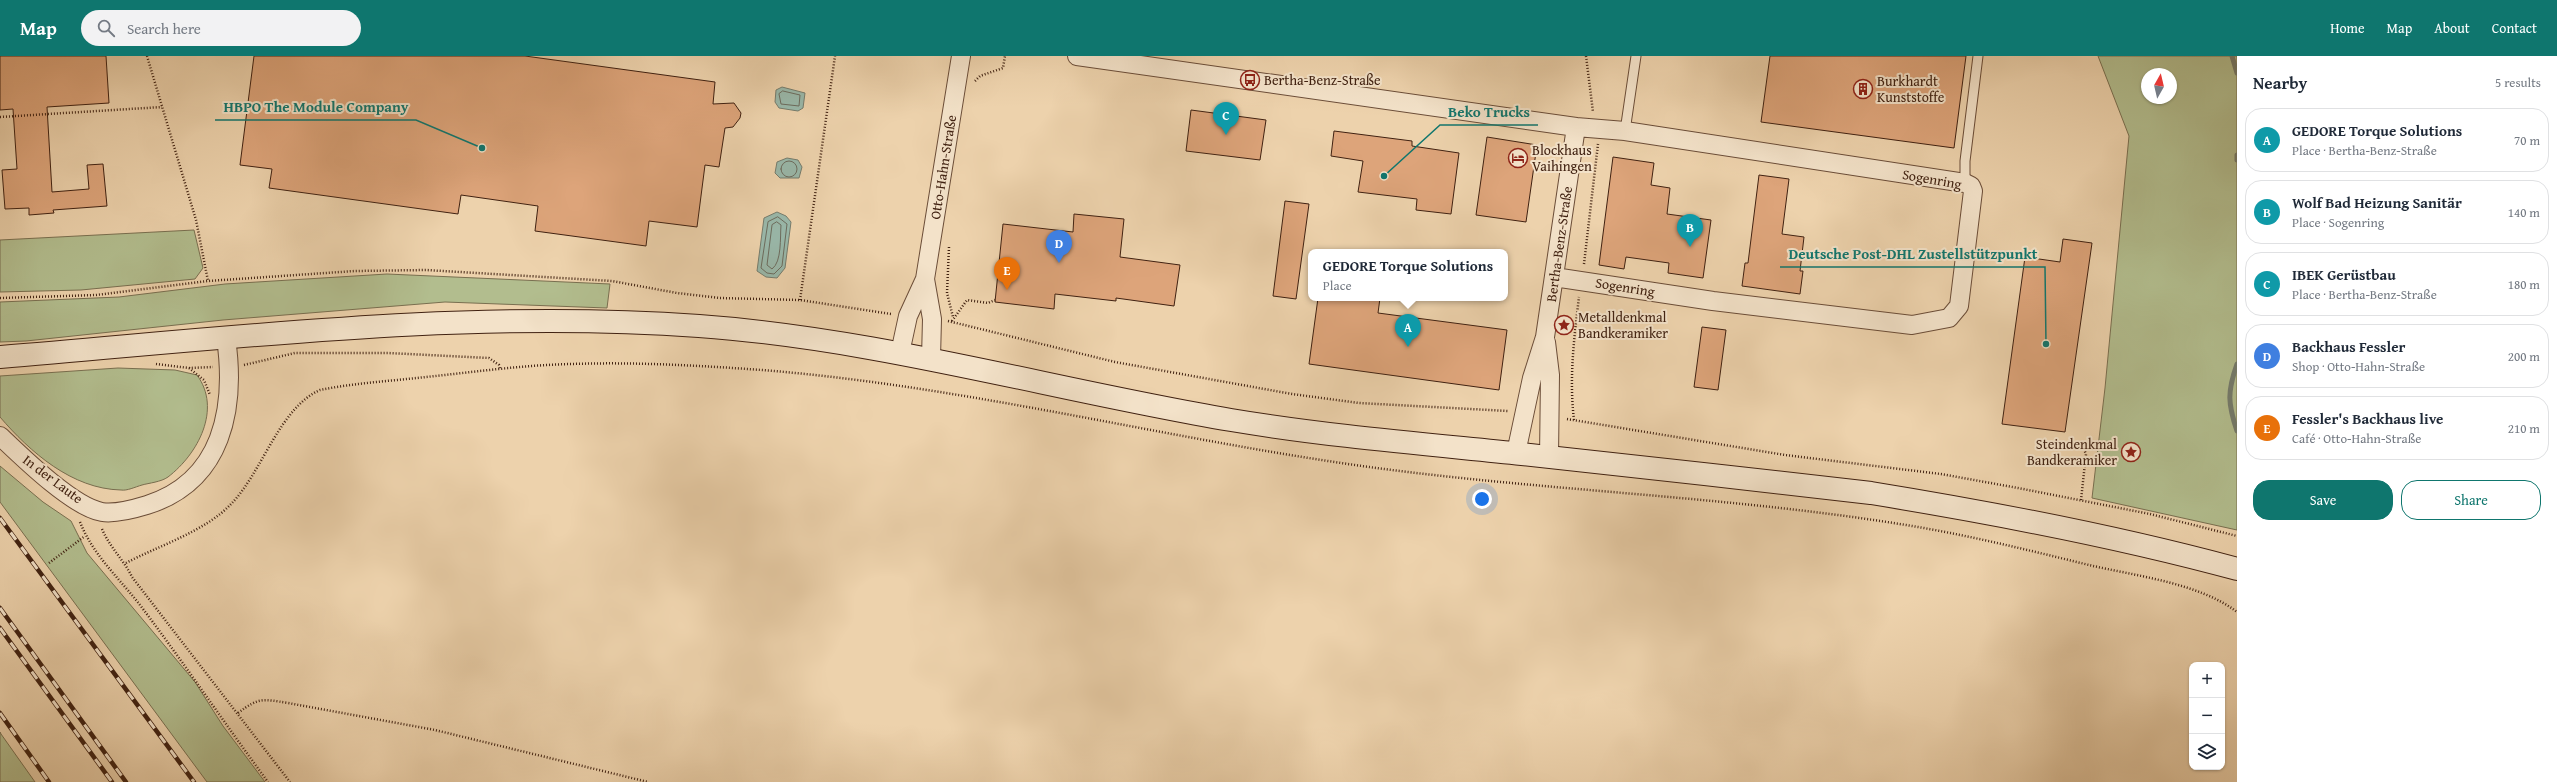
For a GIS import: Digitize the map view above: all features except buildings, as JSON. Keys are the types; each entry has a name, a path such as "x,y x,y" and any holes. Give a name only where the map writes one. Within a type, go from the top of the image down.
{"street":[{"name":"Otto-Hahn-Straße","path":"900,353 908,316 925,279 961,56"},
{"path":"1078,56 1576,127"},
{"name":"Sogenring","path":"1554,277 1806,312 1912,325 1933,323 1949,318 1959,306 1973,207 1973,191 1971,186 1964,183 1626,131 1576,127"},
{"name":"Bertha-Benz-Straße","path":"1516,453 1524,414 1545,337 1576,127"},
{"name":"Otto-Hahn-Straße","path":"925,279 932,319 931,358"},
{"path":"0,357 388,324 547,320 645,323 761,332 931,358 1131,402 1234,420 1354,438 1516,453 1871,493 2071,529 2237,569"},
{"name":"Bertha-Benz-Straße","path":"1545,337 1550,375 1549,457"},
{"path":"102,512 132,508 158,501 172,494 194,477 210,456 223,429 228,406 230,366 226,338"},
{"name":"In der Laute","path":"0,436 33,466 84,504 102,512"}],"lane":[{"path":"1626,131 1636,56"},
{"path":"1964,183 1965,162 1978,56"}],"path":[{"path":"147,56 196,220 208,281"},
{"path":"800,300 835,56"},
{"path":"972,88 973,82 980,76 1003,68 1005,56"},
{"path":"1586,56 1595,128"},
{"path":"0,117 162,107"},
{"path":"949,242 947,293 952,321"},
{"path":"0,298 96,294 208,281 354,271 426,270 612,281 677,293 720,298 800,300 908,316"},
{"path":"952,317 967,300 988,303 995,300"},
{"path":"932,319 952,321 1115,362 1292,394 1359,403 1507,411 1524,414"},
{"path":"211,401 204,380 189,368 247,365 277,356 296,353 388,353 489,358 499,365 500,369"},
{"path":"126,563 197,528 223,512 232,503 258,466 288,418 313,393 334,388 500,369 568,364 638,364 747,369 852,379 926,389 1228,446 1385,469 1799,511 1914,526 1985,540 2181,587 2221,601 2237,612"},
{"path":"1550,418 1574,420 1785,455 1941,474 2081,500 2237,536"},
{"path":"2081,500 2086,454 2083,447"},
{"path":"84,504 76,512 85,536 94,550 139,604 197,680 268,782"},
{"path":"102,512 102,527 108,543 126,563 132,578 290,782"},
{"path":"49,562 85,536"},
{"path":"238,713 254,701 267,700 288,703 435,730 648,782"}],"green space":[{"path":"2098,56 2237,56 2237,530 2092,498 2105,388 2129,136"},
{"path":"194,230 203,268 195,279 81,290 0,292 0,240"},
{"path":"387,274 610,284 607,308 445,302 223,320 26,341 0,342 0,302 119,297 225,284"},
{"path":"118,368 175,370 197,375 204,388 207,402 207,416 197,444 179,467 168,477 162,480 123,490 103,488 86,483 69,476 53,466 25,443 0,417 0,376"},
{"path":"0,466 43,502 71,521 87,553 195,682 223,726 265,782 207,782 0,502"},
{"path":"0,732 1,734 35,782 0,782"}],"water":[{"path":"782,87 805,93 803,108 798,111 779,108 775,102 776,90"},
{"path":"787,158 798,160 802,167 799,178 780,178 775,173 777,162"},
{"path":"777,212 786,216 791,222 785,268 777,278 766,277 757,271 764,218"}],"waterway":[{"path":"2232,56 2237,73"},
{"path":"2237,155 2237,160"},
{"path":"2237,364 2230,390 2230,405 2237,431"}],"railway":[{"path":"0,518 194,782"},
{"path":"0,608 126,782"},
{"path":"0,628 112,782"},
{"path":"0,713 49,782"}],"place":[{"name":"Bertha-Benz-Straße","path":"1250,80"},
{"name":"Burkhardt Kunststoffe","path":"1863,89"},
{"name":"IBEK Gerüstbau","path":"1226,135"},
{"name":"HBPO The Module Company","path":"482,148"},
{"name":"Blockhaus Vaihingen","path":"1518,158"},
{"name":"Beko Trucks","path":"1384,176"},
{"name":"Wolf Bad Heizung Sanitär","path":"1690,247"},
{"name":"Backhaus Fessler","path":"1059,263"},
{"name":"Fessler's Backhaus live","path":"1007,290"},
{"name":"Metalldenkmal Bandkeramiker","path":"1564,325"},
{"name":"Deutsche Post-DHL Zustellstützpunkt","path":"2046,344"},
{"name":"GEDORE Torque Solutions","path":"1408,347"},
{"name":"Steindenkmal Bandkeramiker","path":"2131,452"}]}
